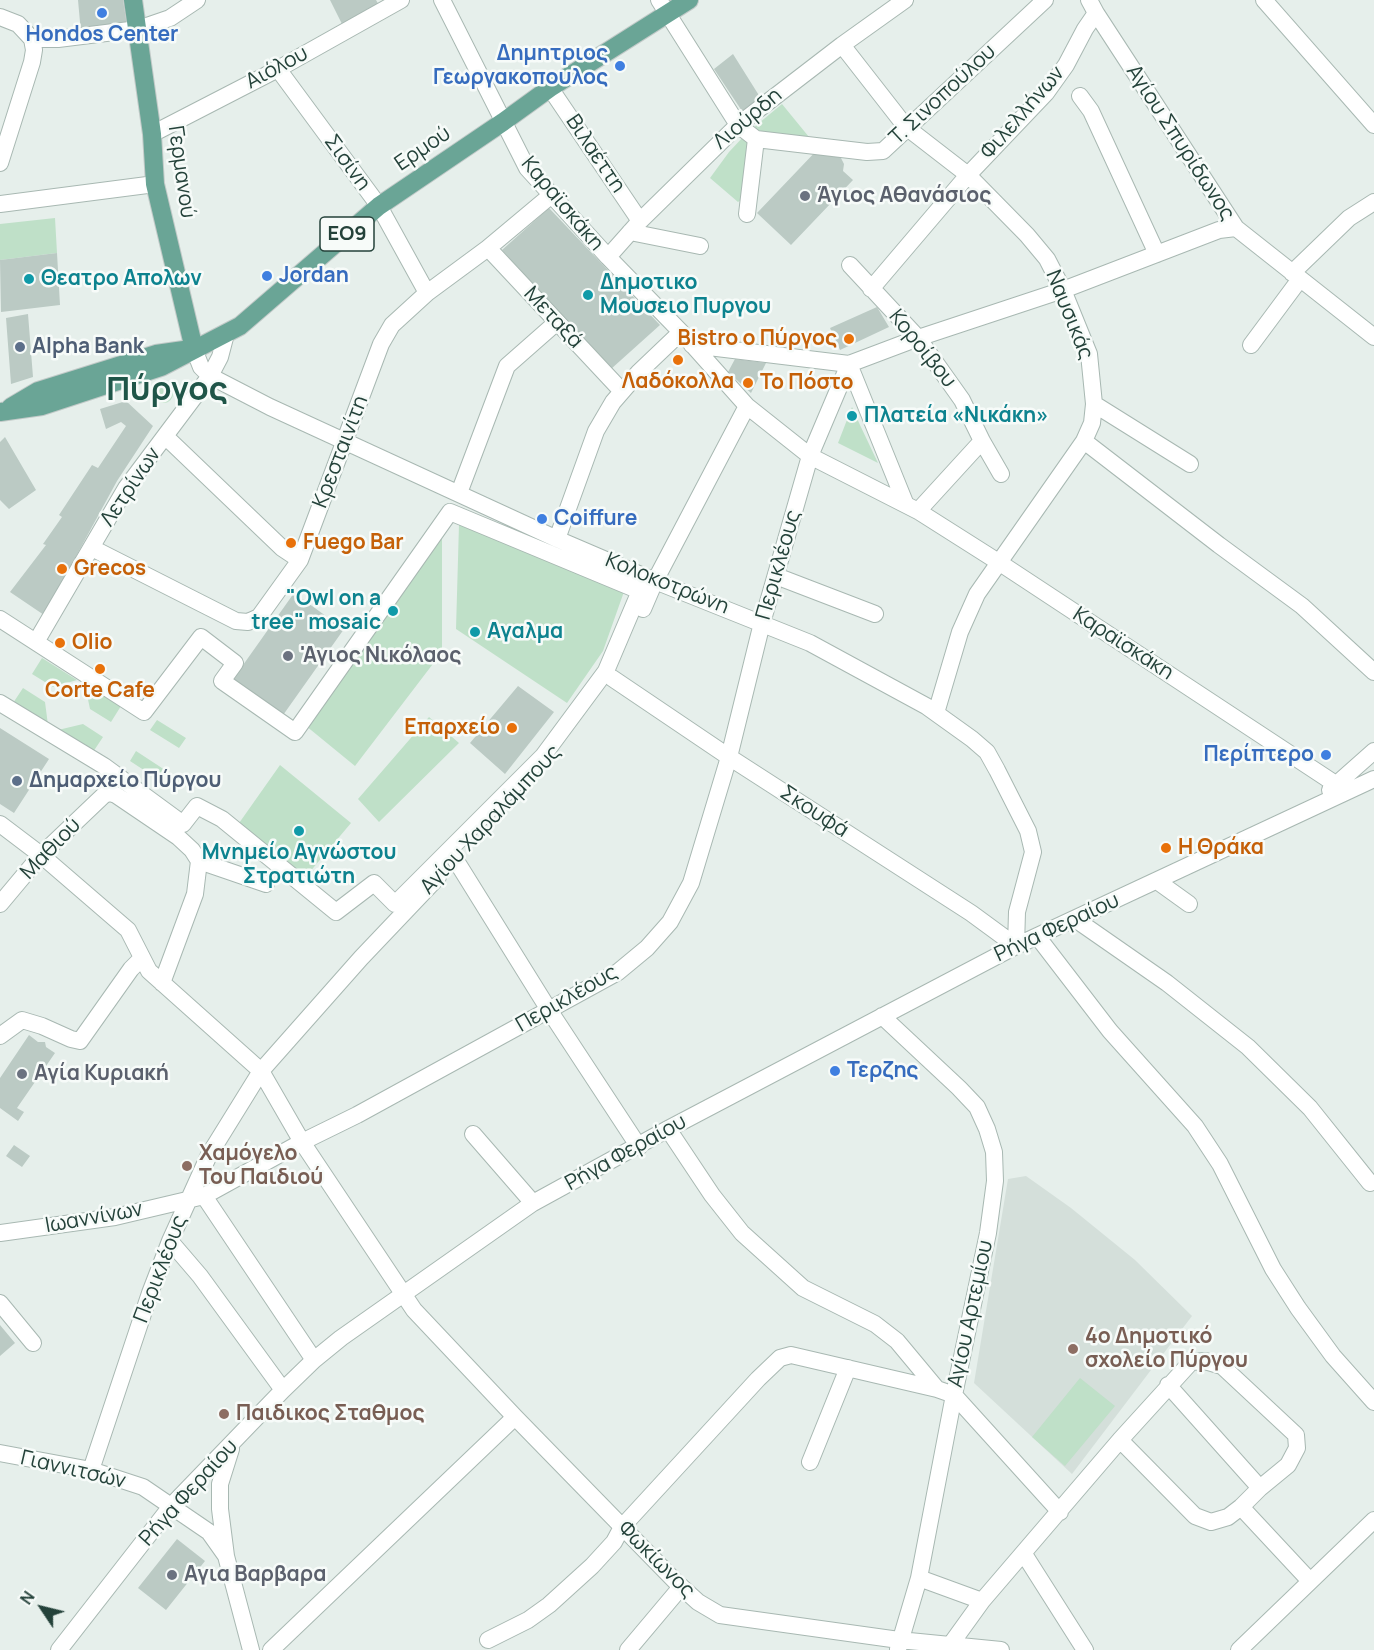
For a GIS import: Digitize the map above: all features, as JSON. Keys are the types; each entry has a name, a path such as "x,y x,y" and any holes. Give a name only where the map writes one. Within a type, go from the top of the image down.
{"main road":[{"name":"Γερμανού","path":"133,0 152,134 155,184 194,349"},
{"name":"Ερμού","path":"2,411 42,406 150,371 240,326 379,206 503,122 662,7 689,0"}],"street":[{"path":"32,39 58,39 138,29 170,18 197,0"},
{"name":"Αιόλου","path":"152,134 278,69 400,0"},
{"name":"Καραϊσκάκη","path":"442,0 527,168 747,406 810,456 912,508 1000,563 1337,785"},
{"name":"Λιούρδη","path":"608,257 635,226 738,124 905,0"},
{"name":"Τ. Σινοπούλου","path":"756,140 867,152 883,151 906,127 1045,0"},
{"path":"1264,0 1374,125"},
{"path":"662,7 738,124 756,140 747,214"},
{"name":"Φιλελλήνων","path":"871,289 968,175 1046,93 1066,64 1085,29 1093,7"},
{"name":"Αγίου Σπυρίδωνος","path":"1093,7 1236,228 1374,336"},
{"path":"0,17 18,24 32,39 34,50 0,163"},
{"name":"Ναυσικάς","path":"842,45 906,127 968,175 1027,235 1047,259 1063,290 1089,354 1094,404 1092,423 1084,441 977,594 960,632 936,713"},
{"name":"Σισίνη","path":"278,69 379,206 427,293"},
{"name":"Βιλαέττη","path":"550,88 635,226"},
{"path":"1080,96 1091,111 1157,254"},
{"path":"0,204 155,184"},
{"name":"Κρεσταινίτη","path":"92,548 236,621 248,622 259,617 300,560 346,443 381,344 392,325 427,293 488,248 549,197"},
{"path":"1251,345 1296,276 1349,218 1374,202"},
{"path":"635,226 700,246"},
{"path":"692,345 849,364 918,338 1063,290 1219,230 1236,228"},
{"name":"Μεταξά","path":"488,248 618,387"},
{"name":"Κοροίβου","path":"850,265 918,338 962,399 1001,474"},
{"path":"459,493 507,366 557,322"},
{"path":"557,539 596,431 613,402 639,372 681,332"},
{"name":"Λετρίνων","path":"36,642 126,488 210,376 220,357 226,334"},
{"path":"194,349 201,367 210,376"},
{"path":"849,364 912,508 982,441"},
{"name":"Περικλέους","path":"91,1470 130,1349 187,1201 204,1196 302,1142 357,1115 618,972 647,948 670,922 691,883 729,757 762,623 810,456 849,364"},
{"name":"Κολοκοτρώνη","path":"210,376 346,443 557,539 762,623 842,659 936,713 987,752 1028,831 1033,852 1017,912 1016,946"},
{"path":"1094,404 1190,464"},
{"name":"Αγίου Χαραλάμπους","path":"187,1201 209,1155 261,1071 354,966 516,795 584,718 612,678 655,581 747,406"},
{"path":"166,437 282,548 300,560"},
{"path":"1084,441 1302,606 1374,672"},
{"path":"0,619 144,712 201,637 235,663 222,681 295,732 450,512 640,591 606,671 543,756 395,904 374,883 336,912 222,819 197,806 183,824 104,766 0,703"},
{"path":"776,576 874,614"},
{"name":"Σκουφά","path":"612,678 729,757 971,913 1016,946"},
{"path":"1306,809 1374,752"},
{"path":"1306,809 1374,779"},
{"name":"Μαθιού","path":"0,904 41,855 104,795 110,793 178,837 192,850 199,861"},
{"name":"Ρήγα Φεραίου","path":"59,1650 172,1505 314,1360 341,1338 533,1203 639,1147 668,1129 1016,946 1306,809"},
{"name":"Φωκίωνος","path":"0,825 41,855 128,930 149,971 261,1071 302,1142 414,1310 515,1417 698,1602 720,1615 898,1645 951,1644 1001,1650"},
{"path":"455,859 549,1010 639,1147"},
{"path":"162,983 195,894 199,861 266,884"},
{"path":"1157,881 1188,904"},
{"path":"1075,919 1167,983 1248,1047 1310,1108 1370,1183"},
{"path":"1037,936 1110,1031 1195,1126 1220,1164 1273,1269 1298,1308 1334,1356 1374,1402"},
{"path":"0,1036 22,1020 80,1041 131,969 141,959"},
{"name":"Αγίου Αρτεμίου","path":"882,1016 959,1088 976,1107 987,1129 994,1152 995,1181 988,1233 919,1578 898,1645"},
{"path":"668,1129 711,1195 742,1233 803,1288 849,1310 897,1341 937,1389"},
{"path":"473,1134 533,1203"},
{"path":"204,1196 314,1360"},
{"name":"Ιωαννίνων","path":"0,1233 115,1217 187,1201"},
{"path":"170,1241 200,1276 283,1390"},
{"path":"0,1303 33,1343"},
{"path":"488,1640 528,1620 549,1605 592,1566 614,1542 622,1527 758,1379 780,1358 791,1355 954,1395 1060,1512"},
{"path":"951,1644 982,1601 1024,1554 1120,1440 1168,1385 1191,1362 1205,1361 1222,1366 1296,1435 1297,1448 1288,1465 1241,1507 1227,1517 1211,1522 1195,1516 1120,1440"},
{"path":"810,1462 848,1368"},
{"path":"1168,1385 1260,1488"},
{"path":"271,1650 515,1417"},
{"name":"Γιαννιτσών","path":"233,1442 220,1485 220,1509 226,1556 251,1650"},
{"name":"Γιαννιτσών","path":"0,1453 91,1470 143,1487 209,1532 226,1556"},
{"path":"1241,1507 1310,1581"},
{"path":"1239,1650 1374,1520"},
{"path":"1024,1554 1085,1650"},
{"path":"919,1578 982,1601"},
{"path":"628,1650 681,1587"}],"shaded area":[{"name":"4ο Δημοτικό σχολείο Πύργου","path":"1026,1176 1071,1208 1135,1260 1192,1316 1072,1474 974,1383 1008,1179"}],"green space":[{"path":"782,104 809,137 757,132 753,128"},
{"path":"744,136 749,142 742,199 738,202 710,178"},
{"path":"55,218 57,253 0,260 0,224"},
{"path":"160,385 168,385 173,390 171,401 160,403 155,398 155,390"},
{"path":"852,407 860,425 878,463 838,443"},
{"path":"459,524 626,586 603,651 567,703 456,629"},
{"path":"442,536 442,652 355,766 300,721"},
{"path":"42,658 77,680 53,687 32,674"},
{"path":"85,685 121,706 111,722 90,709"},
{"path":"23,688 45,702 48,725 13,703"},
{"path":"429,717 459,743 379,822 358,799"},
{"path":"157,720 186,738 179,748 150,730"},
{"path":"83,724 103,737 93,752 58,730"},
{"path":"136,751 165,770 159,780 130,761"},
{"path":"280,765 351,823 303,880 237,826"},
{"path":"1080,1378 1115,1406 1065,1466 1032,1437"}],"building":[{"name":"Hondos Center","path":"78,0 123,0 127,25 81,33"},
{"path":"330,0 376,0 380,7 344,28"},
{"path":"733,54 760,97 742,111 714,69"},
{"name":"Άγιος Αθανάσιος","path":"819,148 828,156 841,158 844,164 843,171 853,180 791,245 757,213"},
{"name":"Δημοτικο Μουσειο Πυργου","path":"549,208 660,325 611,369 502,250"},
{"name":"Θεατρο Απολων","path":"57,253 60,305 1,312 0,260"},
{"name":"Bistro ο Πύργος","path":"877,307 889,327 840,350 830,328"},
{"name":"Alpha Bank","path":"28,314 33,377 11,384 6,318"},
{"name":"Το Πόστο","path":"735,359 766,363 751,393 728,372"},
{"path":"126,401 153,426 117,481 44,615 10,592 46,545 43,544 62,517 59,515 92,465 98,468 126,426 121,422 106,429 100,409"},
{"path":"5,437 36,490 9,509 0,500 0,442"},
{"name":"'Αγιος Νικόλαος","path":"294,593 344,629 281,718 231,682"},
{"name":"Επαρχείο","path":"518,686 554,712 505,774 470,743"},
{"name":"Δημαρχείο Πύργου","path":"0,728 49,759 14,813 0,804"},
{"name":"Αγία Κυριακή","path":"29,1035 38,1042 45,1042 46,1047 55,1053 17,1108 24,1112 18,1121 0,1108 0,1078"},
{"path":"14,1145 30,1156 22,1167 6,1156"},
{"path":"0,1325 15,1343 0,1356"},
{"name":"Αγια Βαρβαρα","path":"177,1539 205,1561 166,1610 138,1588"}],"place":[{"name":"Hondos Center","path":"102,13"},
{"name":"Δημητριος Γεωργακοπουλος","path":"620,66"},
{"name":"Άγιος Αθανάσιος","path":"805,196"},
{"name":"Jordan","path":"267,276"},
{"name":"Θεατρο Απολων","path":"29,279"},
{"name":"Δημοτικο Μουσειο Πυργου","path":"588,295"},
{"name":"Bistro ο Πύργος","path":"849,339"},
{"name":"Alpha Bank","path":"20,347"},
{"name":"Λαδόκολλα","path":"678,360"},
{"name":"Το Πόστο","path":"748,383"},
{"name":"Πλατεία «Νικάκη»","path":"852,416"},
{"name":"Coiffure","path":"542,519"},
{"name":"Fuego Bar","path":"291,543"},
{"name":"Grecos","path":"62,569"},
{"name":"\"Owl on a tree\" mosaic","path":"393,611"},
{"name":"Αγαλμα","path":"475,632"},
{"name":"Olio","path":"60,643"},
{"name":"'Αγιος Νικόλαος","path":"288,656"},
{"name":"Corte Cafe","path":"100,669"},
{"name":"Επαρχείο","path":"512,728"},
{"name":"Περίπτερο","path":"1326,755"},
{"name":"Δημαρχείο Πύργου","path":"17,781"},
{"name":"Μνημείο Αγνώστου Στρατιώτη","path":"299,831"},
{"name":"Η Θράκα","path":"1166,848"},
{"name":"Τερζης","path":"835,1071"},
{"name":"Αγία Κυριακή","path":"22,1074"},
{"name":"Χαμόγελο Του Παιδιού","path":"187,1166"},
{"name":"4ο Δημοτικό σχολείο Πύργου","path":"1073,1349"},
{"name":"Παιδικος Σταθμος","path":"224,1414"},
{"name":"Αγια Βαρβαρα","path":"172,1575"}],"district":[{"name":"Πύργος","path":"167,391"}]}
